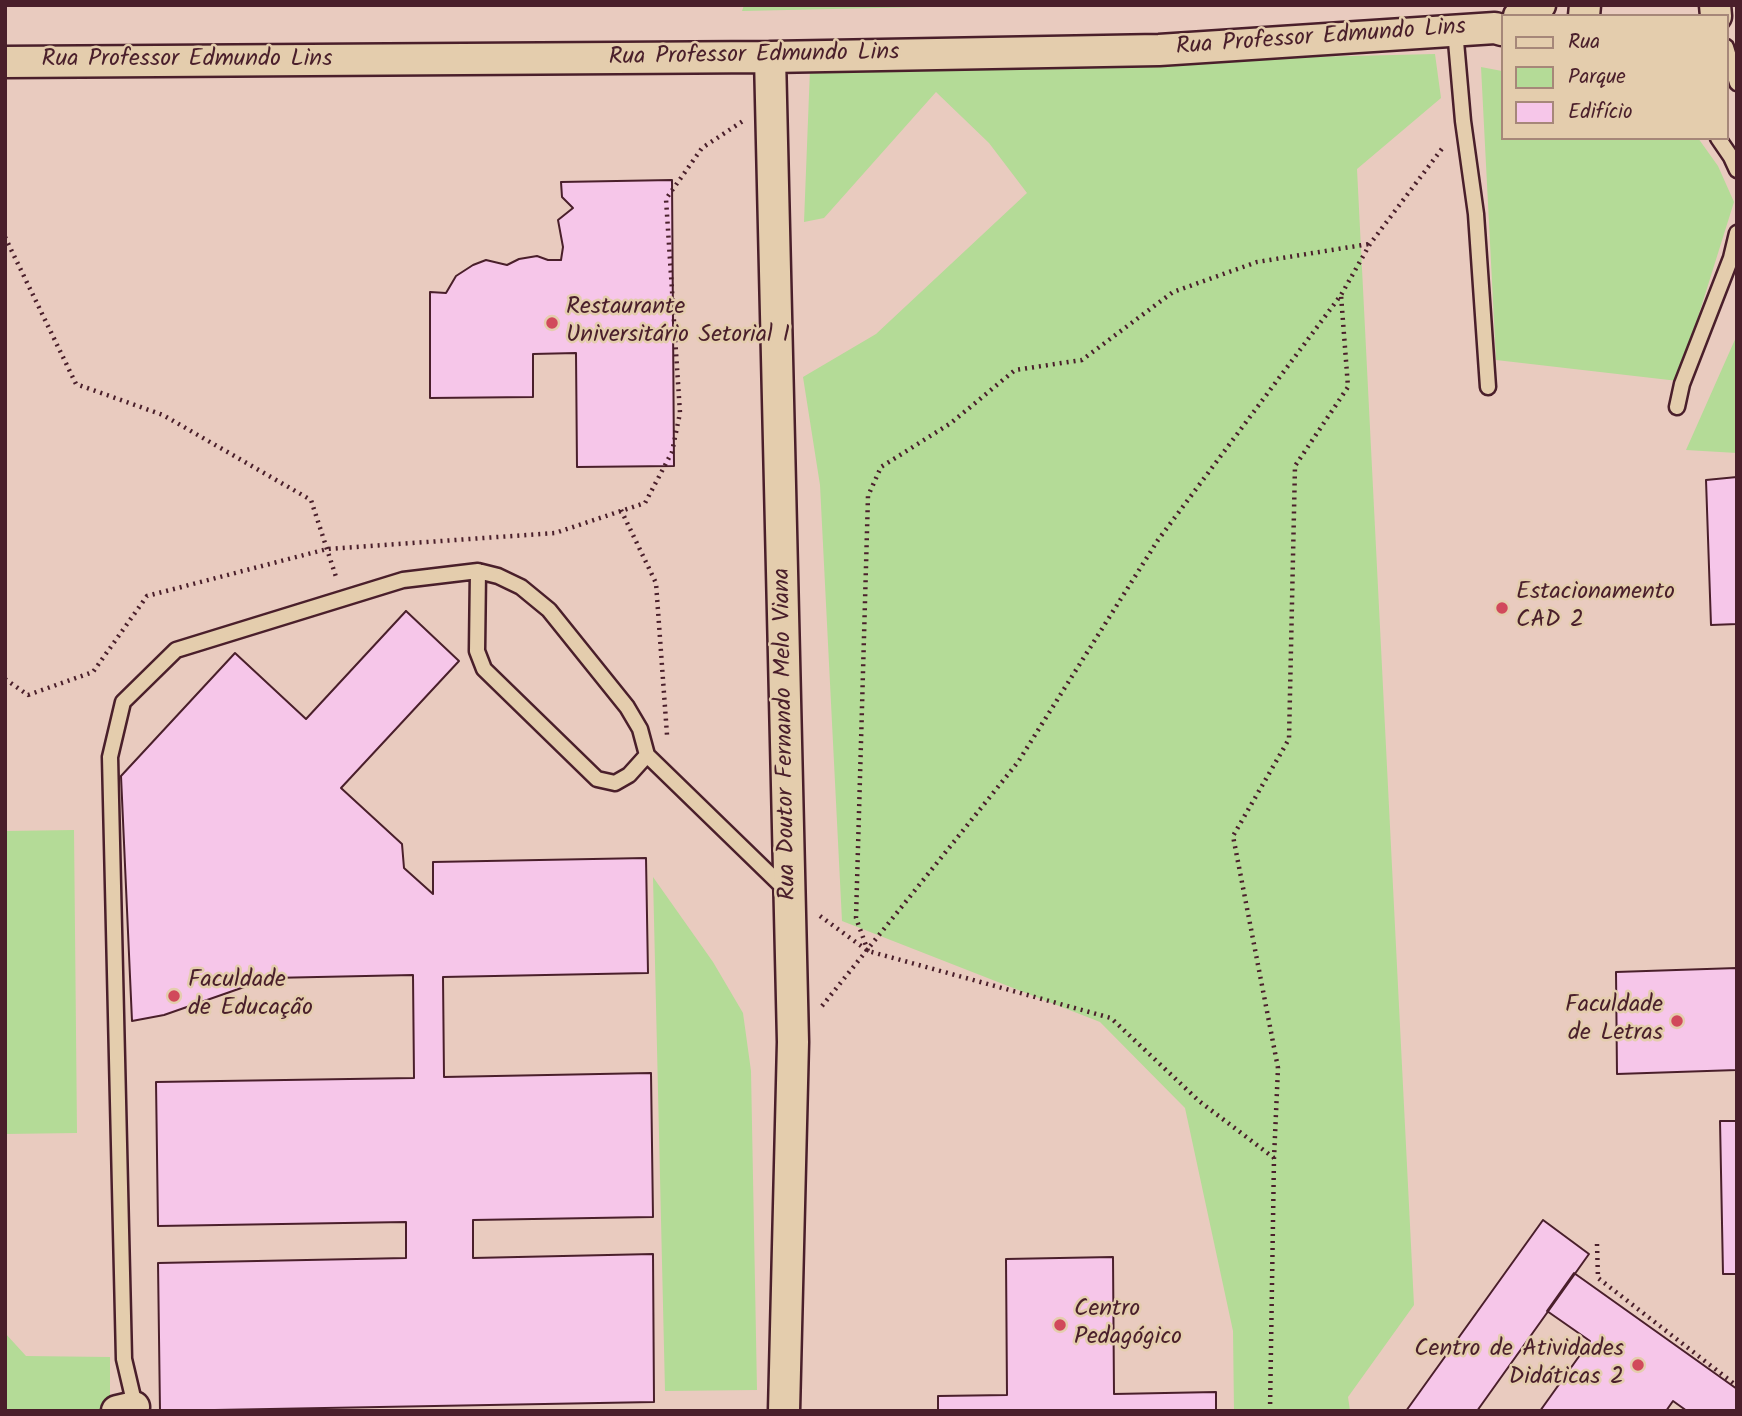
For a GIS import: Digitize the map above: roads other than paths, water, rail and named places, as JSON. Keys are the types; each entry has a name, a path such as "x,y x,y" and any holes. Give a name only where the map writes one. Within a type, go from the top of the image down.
{"street":[{"path":"1523,14 1540,5"},
{"name":"Rua Professor Edmundo Lins","path":"5,62 770,57 1158,50 1455,30 1500,24"},
{"name":"Rua Doutor Fernando Melo Viana","path":"770,57 793,1041 784,1411"}],"lane":[{"path":"1455,30 1463,121 1476,214 1488,387"},
{"path":"1728,54 1737,83"},
{"path":"1719,140 1737,170"},
{"path":"1677,407 1682,384 1731,258 1737,233"},
{"path":"478,571 477,651 484,669 597,779 615,783 629,775 647,755"},
{"path":"129,1410 124,1359 110,757 123,702 176,650 403,580 478,571 498,576 521,587 549,610 627,707 640,729 647,755 790,894"}],"place":[{"name":"Restaurante Universitário Setorial I","path":"552,323"},
{"name":"Estacionamento CAD 2","path":"1502,608"},
{"name":"Faculdade de Educação","path":"174,996"},
{"name":"Faculdade de Letras","path":"1677,1021"},
{"name":"Centro Pedagógico","path":"1060,1325"},
{"name":"Centro de Atividades Didáticas 2","path":"1638,1365"}]}
